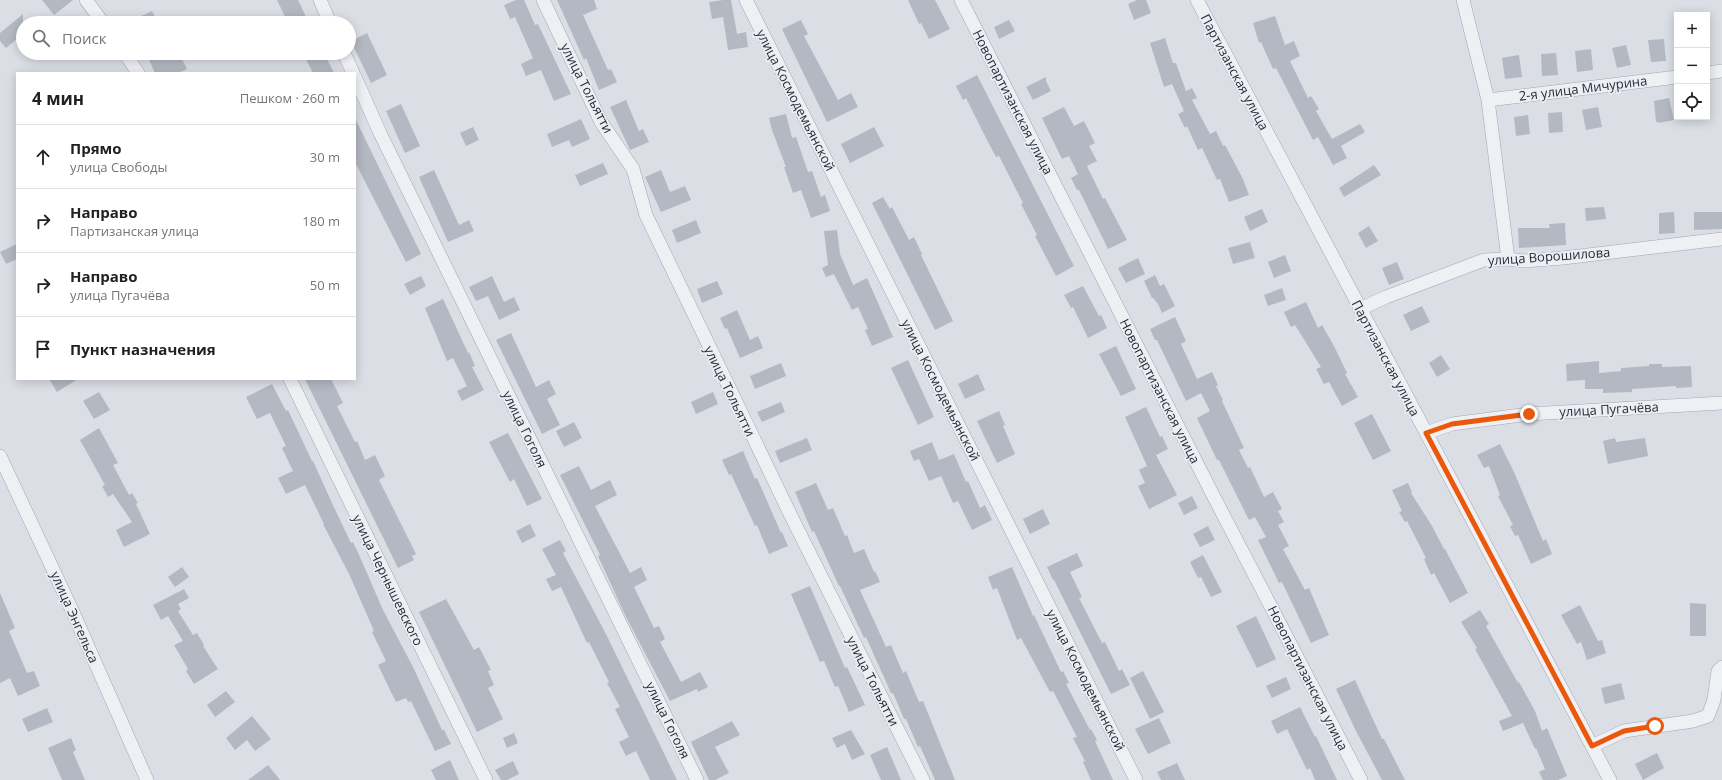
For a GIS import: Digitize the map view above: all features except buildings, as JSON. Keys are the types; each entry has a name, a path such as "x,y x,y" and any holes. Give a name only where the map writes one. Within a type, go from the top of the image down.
{"street":[{"path":"86,0 98,16"},
{"path":"320,0 327,16"},
{"name":"улица Тольятти","path":"543,0 601,122 633,169 646,215 793,520 923,780"},
{"name":"улица Космодемьянской","path":"746,0 1136,780"},
{"name":"Новопартизанская улица","path":"961,0 1214,498 1361,780"},
{"name":"Партизанская улица","path":"1197,0 1610,780"},
{"path":"1463,0 1488,100 1508,259"},
{"path":"130,60 137,72"},
{"path":"347,60 353,72"},
{"path":"1710,73 1722,71"},
{"name":"2-я улица Мичурина","path":"1488,100 1674,76"},
{"name":"улица Гоголя","path":"356,79 387,147 697,780"},
{"name":"улица Ворошилова","path":"1360,309 1386,297 1484,260 1508,259 1523,261 1563,258 1722,239"},
{"name":"улица Чернышевского","path":"290,380 486,780"},
{"name":"улица Пугачёва","path":"1426,433 1452,424 1529,414 1722,403"},
{"name":"улица Энгельса","path":"0,456 72,610 147,780"},
{"path":"1592,746 1624,731 1693,721 1708,716 1714,700 1718,671 1722,667"}],"route":[{"path":"1529,414 1452,424 1426,433 1592,746 1624,731 1655,726"}]}
